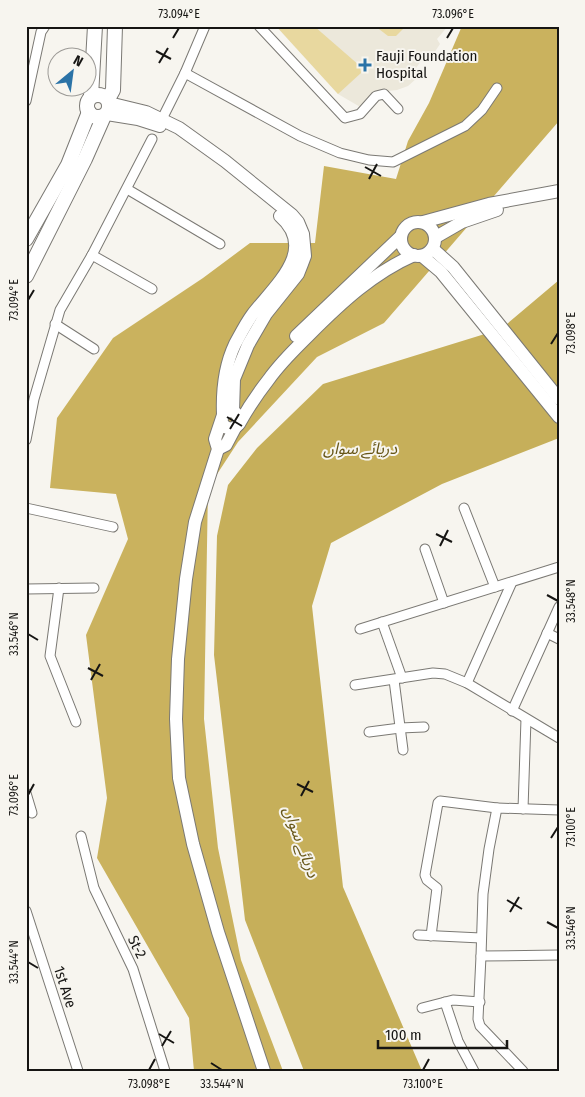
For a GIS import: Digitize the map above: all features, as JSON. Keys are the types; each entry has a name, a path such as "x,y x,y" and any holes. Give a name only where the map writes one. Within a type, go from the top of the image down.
{"main road":[{"path":"94,48 95,26"},
{"path":"26,276 86,159 107,108 113,90 115,26"},
{"path":"98,95 102,95 107,108"},
{"path":"26,239 68,164 88,112 86,104 90,98"},
{"path":"107,108 155,124 179,137 216,163 290,224 295,237 295,249 288,269 251,316 230,356 225,372 222,394 231,419"},
{"path":"88,112 96,117 107,108 133,108 162,119 179,128 225,161 298,222 303,234 305,256 298,274 266,314 248,345 234,379 231,419"},
{"path":"231,419 262,374 286,346 317,314 401,236 407,225 499,202 559,191"},
{"path":"264,1071 218,932 193,844 179,778 176,719 178,659 186,579 196,522 218,449 215,439 280,364 337,307 374,277 426,249 462,222 491,212 559,199"},
{"path":"423,222 433,229 426,249"},
{"path":"401,236 404,248 426,249 453,267 559,398"},
{"path":"426,249 441,272 559,417"}],"street":[{"path":"26,100 44,26"},
{"path":"162,119 185,73 205,26"},
{"path":"259,26 345,118 360,114 376,96 384,94 398,109"},
{"path":"185,73 308,140 340,154 368,160 393,162 465,126 482,110 497,88"},
{"path":"26,440 34,399 60,310 92,255 152,138"},
{"path":"127,189 220,244"},
{"path":"92,255 152,289"},
{"path":"55,324 94,349"},
{"path":"26,508 113,527"},
{"path":"464,508 495,587"},
{"path":"425,549 444,603"},
{"path":"360,629 559,567"},
{"path":"467,683 512,582"},
{"path":"59,588 50,656 76,722"},
{"path":"26,589 94,588"},
{"path":"512,711 559,607"},
{"path":"382,622 398,679 403,750"},
{"path":"547,633 559,639"},
{"path":"354,685 434,673 445,674 467,683 559,738"},
{"path":"523,809 526,719"},
{"path":"369,732 424,727"},
{"path":"26,793 32,812"},
{"path":"431,936 437,888 426,880 425,875 438,803 440,801 497,808 559,810"},
{"path":"497,808 483,894 478,1019 481,1028 523,1071"},
{"name":"St-2","path":"80,836 94,888 133,969 165,1071"},
{"name":"1st Ave","path":"26,911 78,1071"},
{"path":"418,935 481,938"},
{"path":"481,956 559,955"},
{"path":"422,1008 453,1000 480,1002"},
{"path":"445,1002 458,1040 474,1071"}],"shaded area":[{"name":"Fauji Foundation Hospital","path":"276,26 448,26 437,39 440,44 430,59 423,58 414,71 418,77 408,86 397,90 379,92 362,108 338,94"},
{"path":"276,26 314,26 360,66 361,73 338,94"},
{"path":"375,26 405,27 396,36 388,36"},
{"path":"462,26 559,26 559,121 384,323 317,357 238,442 208,488 204,719 218,848 241,960 283,1071 194,1071 189,1018 97,858 107,798 86,635 128,539 116,494 50,488 57,418 113,338 203,278 250,243 315,243 324,166 396,179 408,141 429,103"}],"water":[{"name":"دریائے سواں","path":"559,280 559,438 442,484 331,543 312,606 343,887 422,1071 304,1071 245,920 214,655 217,536 228,485 257,448 323,384 501,329"}],"place":[{"name":"Fauji Foundation Hospital","path":"365,65"}]}
